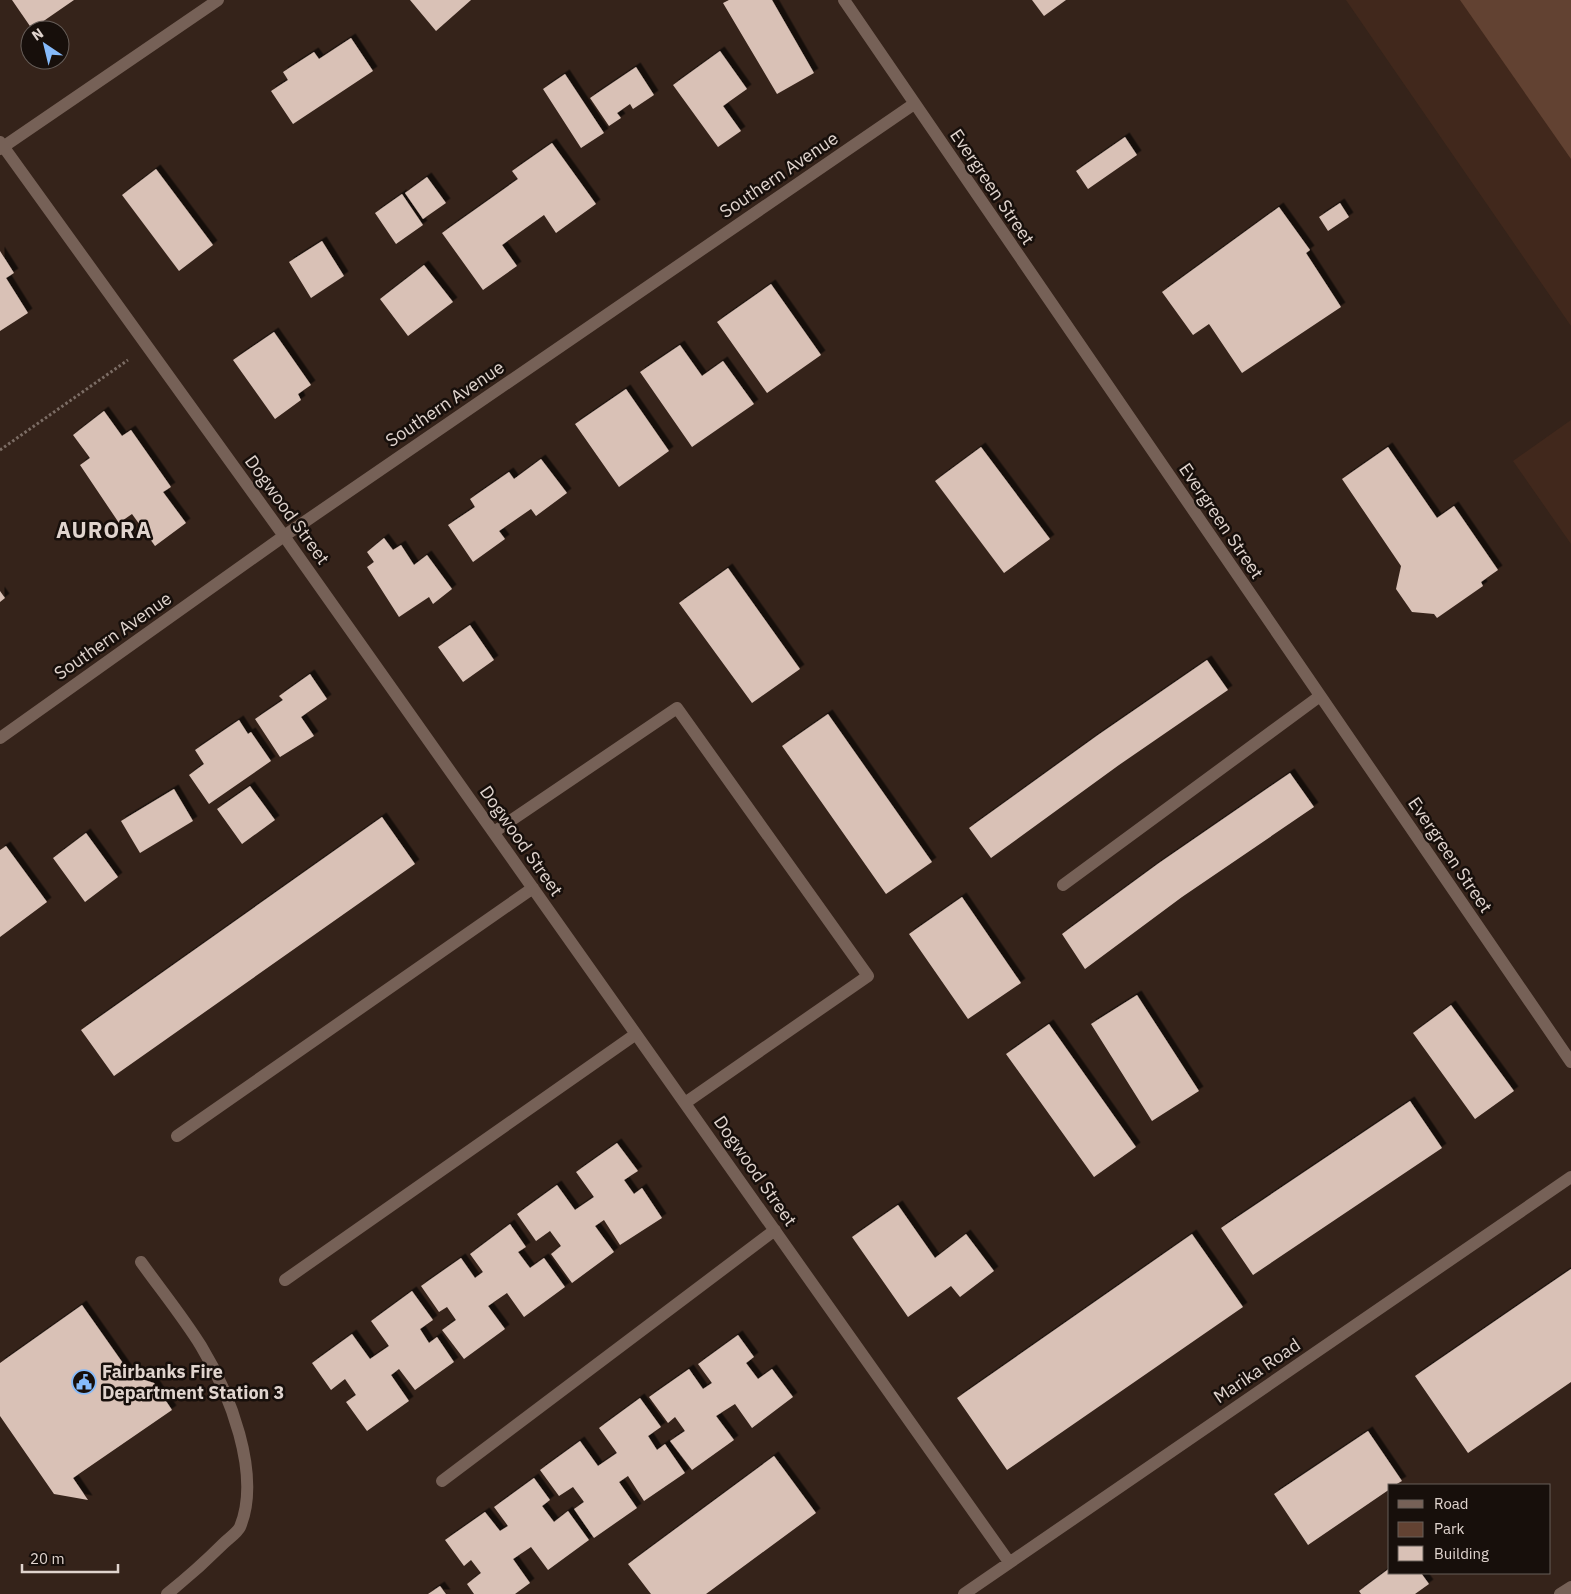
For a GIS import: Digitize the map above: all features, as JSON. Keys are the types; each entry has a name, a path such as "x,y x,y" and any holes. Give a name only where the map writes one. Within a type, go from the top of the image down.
{"street":[{"path":"1,146 218,0"},
{"name":"Evergreen Street","path":"844,0 1571,1062"},
{"name":"Southern Avenue","path":"0,738 284,536 914,104"},
{"name":"Dogwood Street","path":"1,146 284,536 1009,1562"},
{"path":"1063,885 1320,696"},
{"path":"494,832 678,708 868,976 684,1102"},
{"path":"177,1136 533,888"},
{"path":"285,1280 636,1034"},
{"name":"Marika Road","path":"964,1594 1571,1177"},
{"path":"442,1482 775,1230"},
{"path":"141,1262 201,1347 239,1430 246,1464 248,1493 239,1528 198,1569 167,1594"},
{"path":"1560,1594 1571,1587"}],"path":[{"path":"0,450 147,346"}],"shaded area":[{"path":"1346,0 1571,0 1571,326"},
{"path":"1571,420 1571,544 1513,461"}],"green space":[{"path":"1460,0 1571,0 1571,159"}],"building":[{"path":"12,0 74,0 45,20 26,20"},
{"path":"410,0 471,0 436,31"},
{"path":"729,0 772,0 814,73 777,94 723,3"},
{"path":"1032,0 1066,0 1044,16"},
{"path":"351,38 373,71 293,124 271,91 288,80 283,72 314,52 319,59"},
{"path":"720,51 747,89 723,106 741,131 718,147 673,85"},
{"path":"636,67 654,95 633,109 630,104 617,113 621,118 609,126 590,98"},
{"path":"565,74 604,133 581,148 543,89"},
{"path":"1125,137 1137,155 1088,189 1076,171"},
{"path":"552,143 596,204 556,233 544,215 502,245 517,266 483,290 442,233 518,179 512,171"},
{"path":"156,169 213,245 179,271 122,195"},
{"path":"427,177 446,203 423,219 405,193"},
{"path":"402,194 423,225 396,244 375,213"},
{"path":"1340,203 1349,217 1328,231 1319,217"},
{"path":"1279,207 1310,250 1306,253 1341,307 1242,373 1209,324 1193,335 1162,292"},
{"path":"322,241 344,276 311,298 289,262"},
{"path":"0,251 14,273 6,278 28,313 0,331"},
{"path":"424,265 453,302 408,336 380,299"},
{"path":"771,284 821,355 767,393 717,322"},
{"path":"274,332 311,385 298,394 301,400 275,419 233,360"},
{"path":"680,345 702,376 723,361 754,404 692,447 640,372"},
{"path":"626,389 669,451 619,487 575,424"},
{"path":"104,411 122,436 131,430 171,487 163,492 186,523 155,546 132,514 119,523 80,465 90,458 73,435"},
{"path":"981,447 1050,539 1004,573 935,481"},
{"path":"1388,447 1437,518 1454,506 1498,570 1481,582 1483,586 1437,618 1434,614 1412,612 1396,589 1401,566 1342,479"},
{"path":"541,459 567,493 536,516 531,509 499,531 505,539 473,562 448,525 475,507 470,499 509,472 514,479"},
{"path":"384,538 393,550 401,545 414,565 427,555 452,589 433,604 429,597 399,617 367,567 374,562 367,552"},
{"path":"728,568 800,669 752,703 679,603"},
{"path":"0,591 5,598 0,602"},
{"path":"470,625 494,660 463,682 438,647"},
{"path":"1207,660 1228,690 1119,765 991,858 969,828 1098,735"},
{"path":"310,674 327,699 301,717 314,736 280,757 255,719 283,700 279,696"},
{"path":"828,714 932,862 886,894 782,746"},
{"path":"239,720 248,734 251,732 271,761 209,804 189,775 204,764 195,750"},
{"path":"1290,773 1314,807 1182,897 1085,969 1062,934 1159,863"},
{"path":"250,786 275,820 242,844 217,809"},
{"path":"174,789 193,821 140,853 121,821"},
{"path":"382,817 415,864 114,1076 81,1030"},
{"path":"86,833 118,877 85,902 53,858"},
{"path":"6,846 47,902 0,937 0,850"},
{"path":"962,897 1021,983 968,1019 909,934"},
{"path":"1137,995 1199,1091 1152,1121 1091,1024"},
{"path":"1451,1005 1514,1091 1475,1119 1413,1033"},
{"path":"1049,1024 1136,1147 1094,1177 1006,1054"},
{"path":"1410,1101 1442,1148 1253,1275 1221,1228"},
{"path":"617,1143 638,1171 624,1180 634,1194 642,1188 662,1218 620,1245 604,1220 595,1226 614,1252 572,1283 551,1254 561,1246 550,1231 536,1241 517,1214 557,1185 575,1210 594,1197 576,1172"},
{"path":"898,1205 935,1258 966,1234 994,1271 960,1297 951,1286 908,1317 852,1237"},
{"path":"510,1224 526,1247 518,1252 530,1268 544,1258 565,1287 524,1317 507,1293 488,1306 505,1329 464,1359 442,1330 456,1320 447,1307 439,1312 421,1286 461,1258 475,1278 483,1272 470,1254"},
{"path":"1192,1234 1243,1307 1007,1470 957,1398"},
{"path":"1571,1269 1571,1382 1468,1453 1415,1376"},
{"path":"412,1291 433,1320 420,1329 429,1343 437,1337 454,1362 415,1390 399,1369 391,1375 409,1401 367,1431 346,1402 356,1395 345,1379 331,1390 312,1363 352,1334 370,1359 389,1346 371,1321"},
{"path":"82,1305 132,1376 154,1383 172,1410 73,1478 88,1500 54,1494 0,1416 0,1363"},
{"path":"738,1335 754,1357 746,1363 758,1379 772,1369 793,1397 752,1428 735,1404 716,1416 734,1440 692,1470 670,1441 685,1431 675,1417 668,1423 649,1397 689,1369 703,1389 712,1383 698,1364"},
{"path":"640,1398 661,1427 648,1436 657,1450 665,1444 685,1473 644,1501 628,1476 619,1482 637,1508 594,1538 574,1509 584,1502 573,1487 559,1496 540,1470 580,1441 598,1466 617,1453 599,1428"},
{"path":"1368,1431 1402,1481 1397,1484 1388,1484 1388,1490 1308,1545 1274,1494"},
{"path":"774,1456 816,1513 706,1594 651,1594 628,1564"},
{"path":"534,1478 550,1500 542,1506 554,1522 568,1511 589,1540 548,1570 531,1547 513,1559 530,1583 515,1594 474,1594 467,1584 481,1573 471,1560 464,1566 445,1540 485,1512 500,1531 508,1526 494,1507"},
{"path":"1388,1569 1388,1574 1422,1574 1429,1584 1415,1594 1361,1594 1359,1591"},
{"path":"440,1586 446,1594 428,1594"}],"place":[{"name":"Fairbanks Fire Department Station 3","path":"84,1382"}],"district":[{"name":"AURORA","path":"104,530"}]}
